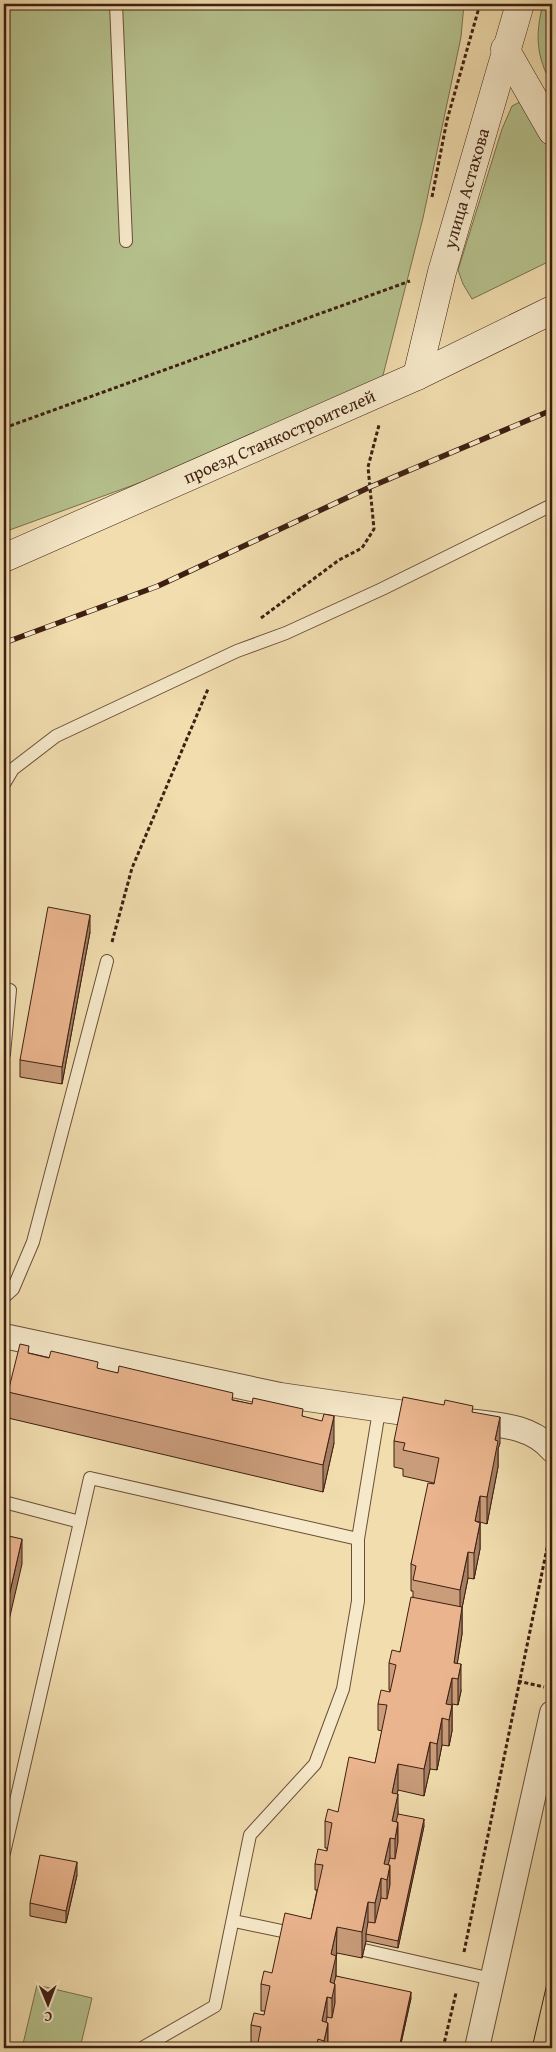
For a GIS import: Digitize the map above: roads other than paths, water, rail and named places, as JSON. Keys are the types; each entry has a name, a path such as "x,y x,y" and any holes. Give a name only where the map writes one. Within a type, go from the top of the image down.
{"main road":[{"name":"улица Астахова","path":"417,376 442,272 505,49 520,4"},
{"path":"505,49 552,131"},
{"name":"проезд Станкостроителей","path":"4,558 417,376 552,310"}],"street":[{"path":"4,1336 280,1395 379,1410 518,1427 545,1441 552,1450"},
{"path":"477,2048 552,1713"}],"lane":[{"path":"116,4 126,240"},
{"path":"4,784 13,769 56,736 228,655 286,633 382,589 552,505"},
{"path":"4,1296 12,1289 33,1242 107,961"},
{"path":"4,1054 10,990"},
{"path":"142,2048 215,2006 234,1921 250,1835 315,1764 343,1689 358,1601 358,1539 379,1410"},
{"path":"4,1853 90,1478 358,1539"},
{"path":"4,1502 80,1522"},
{"path":"234,1921 313,1938"},
{"path":"364,1950 492,1979"}],"tram line":[{"path":"532,2048 552,1962"},
{"path":"548,2048 552,2031"}],"railway":[{"path":"4,643 158,586 370,487 552,410"}]}
